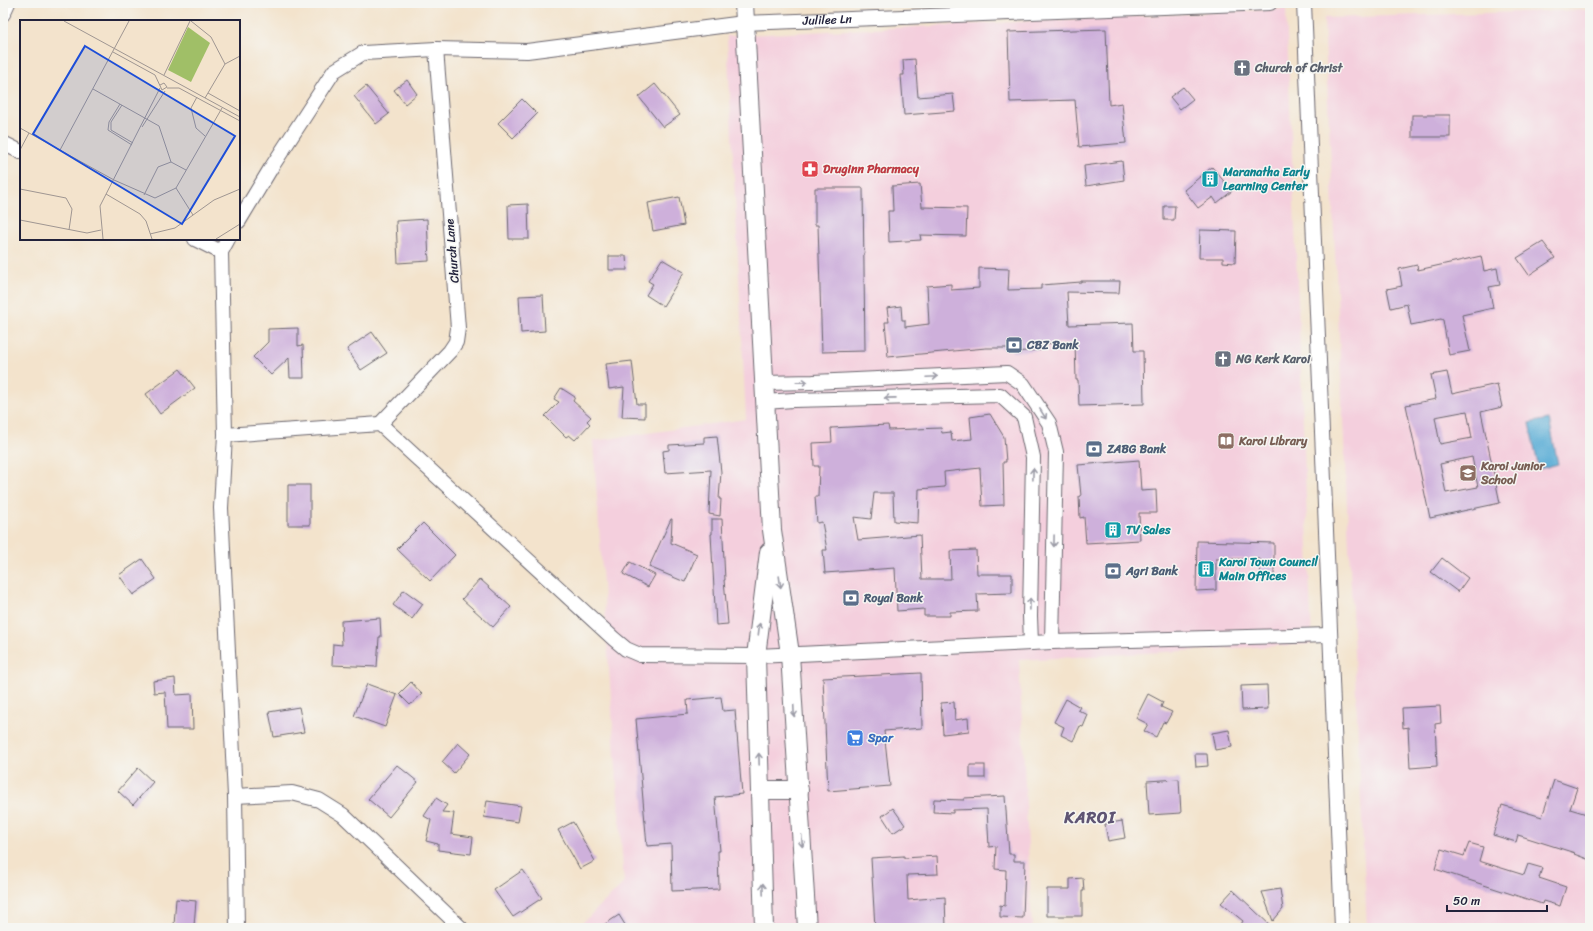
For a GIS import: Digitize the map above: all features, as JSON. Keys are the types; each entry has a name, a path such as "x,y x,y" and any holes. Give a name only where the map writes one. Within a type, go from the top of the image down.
{"street":[{"path":"3,14 8,3"},
{"path":"744,3 772,530 790,654 807,928"},
{"name":"Julilee Ln","path":"240,219 271,168 334,71 363,53 436,49 527,51 744,23 1270,3"},
{"path":"1304,3 1342,928"},
{"name":"Church Lane","path":"380,424 450,351 456,342 458,328 436,49"},
{"path":"3,143 20,152"},
{"path":"197,240 220,252"},
{"path":"227,240 220,252 225,435 221,508 235,796 237,928"},
{"path":"764,383 1007,373 1023,384 1049,423 1056,452 1052,642"},
{"path":"954,376 954,396"},
{"path":"765,402 1000,395 1024,417 1033,457 1030,616 1031,643"},
{"path":"225,435 380,424 626,649 640,655 756,656 1052,642 1330,635"},
{"path":"1032,514 1054,515"},
{"path":"764,928 756,656 772,530"},
{"path":"760,790 798,790"},
{"path":"235,796 292,793 319,800 343,815 461,928"}],"shaded area":[{"path":"1286,9 1312,644 1019,660 1032,928 577,928 624,883 593,441 746,419 727,36"},
{"name":"Karoi Junior School","path":"1590,10 1590,928 1367,928 1324,18"}],"water":[{"path":"1549,419 1558,464 1539,469 1529,423"}],"building":[{"path":"1106,29 1109,105 1122,103 1126,143 1079,147 1075,100 1010,102 1008,32"},
{"path":"915,59 918,97 953,94 955,111 904,115 901,75 904,75 903,60"},
{"path":"407,80 417,94 405,104 394,90"},
{"path":"655,84 680,115 663,127 639,97"},
{"path":"366,86 389,114 376,124 354,96"},
{"path":"1183,87 1193,99 1180,109 1170,97"},
{"path":"522,99 537,114 513,138 498,123"},
{"path":"1412,115 1450,115 1450,137 1412,137"},
{"path":"1122,161 1124,180 1086,186 1084,166"},
{"name":"Maranatha Early Learning Center","path":"1212,167 1232,191 1217,203 1213,197 1198,208 1184,190"},
{"path":"920,184 922,207 967,208 966,236 920,235 921,240 889,242 888,211 893,211 892,186"},
{"path":"815,188 863,188 865,351 822,352 818,225 815,225"},
{"path":"679,197 684,225 653,231 648,203"},
{"path":"528,204 529,239 509,239 508,205"},
{"path":"1164,206 1175,206 1174,220 1164,220"},
{"path":"427,219 429,261 398,263 396,221"},
{"path":"1200,230 1236,231 1235,263 1223,262 1223,258 1199,258"},
{"path":"1543,242 1555,258 1529,275 1517,258"},
{"path":"609,256 626,256 627,270 609,270"},
{"path":"1481,256 1484,271 1497,268 1500,285 1489,287 1493,308 1462,315 1470,351 1449,355 1443,320 1441,319 1411,325 1407,304 1391,308 1387,289 1402,286 1399,269 1417,265 1418,270"},
{"path":"662,259 684,272 663,306 646,295 653,284 648,281"},
{"path":"979,268 1009,269 1008,290 1041,289 1041,285 1081,281 1120,281 1119,293 1067,292 1069,325 1133,323 1134,351 1143,351 1144,404 1079,406 1078,380 1076,380 1075,342 1040,344 1041,350 1012,352 1012,348 986,348 888,357 885,322 889,322 887,308 901,306 902,320 905,320 905,327 929,324 927,286 951,284 951,290 979,288"},
{"path":"543,295 545,331 521,333 519,296"},
{"path":"298,328 298,346 303,345 304,378 290,378 289,358 271,375 253,357 268,342 268,329"},
{"path":"372,332 387,353 361,370 347,349"},
{"path":"632,361 637,404 645,404 645,418 622,417 624,387 609,389 606,364"},
{"path":"180,369 195,388 160,414 146,394"},
{"path":"1447,372 1452,394 1497,384 1502,407 1481,412 1500,503 1430,518 1406,405 1436,399 1431,375","holes":["1467,411 1472,438 1440,444 1435,417","1472,457 1478,487 1446,493 1440,464"]},
{"path":"561,388 575,397 573,401 591,417 587,421 590,424 575,440 569,435 566,437 545,416 559,402 554,399"},
{"path":"990,414 1004,437 1006,462 1003,462 1004,505 982,506 980,468 944,472 945,487 919,489 918,523 894,521 893,493 874,493 871,519 854,517 858,540 920,535 922,579 951,579 950,551 976,550 977,574 1012,574 1012,593 977,594 978,611 950,612 950,616 924,616 924,609 897,611 895,568 825,573 823,550 827,550 822,522 817,523 815,497 818,497 819,466 814,466 813,443 832,442 831,428 888,425 889,430 941,428 942,433 951,432 952,441 972,439 970,417"},
{"path":"717,436 721,472 719,499 721,499 720,516 709,514 711,470 665,473 663,451 669,450 669,445 704,443 704,437"},
{"path":"1139,460 1141,491 1156,490 1157,513 1139,513 1140,540 1086,543 1084,517 1080,518 1079,496 1081,496 1078,465"},
{"path":"288,485 310,485 310,525 288,525"},
{"path":"671,519 671,543 697,554 685,582 649,567"},
{"path":"712,519 722,519 724,580 728,624 716,625 711,534"},
{"path":"423,523 455,555 430,581 397,549"},
{"name":"Karoi Town Council Main Offices","path":"1197,541 1274,543 1274,580 1261,580 1260,559 1216,559 1216,590 1196,591"},
{"path":"1442,558 1468,578 1458,592 1431,572"},
{"path":"142,559 156,579 133,595 119,575"},
{"path":"630,562 655,575 648,587 623,574"},
{"path":"480,579 511,607 493,627 462,599"},
{"path":"404,590 423,604 412,619 393,605"},
{"path":"380,618 381,637 379,637 377,667 332,665 333,644 342,645 341,621"},
{"name":"Spar","path":"921,673 922,728 884,731 890,786 828,791 823,678"},
{"path":"175,678 176,695 192,694 193,729 167,729 165,692 154,693 153,681"},
{"path":"411,682 422,694 410,705 399,694"},
{"path":"367,684 397,695 385,727 354,716"},
{"path":"1267,685 1268,709 1242,710 1241,686"},
{"path":"1148,694 1163,702 1161,707 1172,712 1166,723 1163,722 1156,737 1144,731 1148,724 1136,718"},
{"path":"721,697 723,711 735,710 742,794 715,797 720,851 718,851 719,889 672,891 671,844 647,846 636,719 688,714 687,700"},
{"path":"1066,699 1080,707 1078,710 1088,715 1083,727 1080,726 1073,741 1061,735 1064,727 1054,722"},
{"path":"954,702 955,720 968,718 969,731 943,734 941,703"},
{"path":"1440,706 1441,723 1435,724 1437,766 1410,768 1408,727 1403,728 1402,708"},
{"path":"299,707 304,732 274,737 269,712"},
{"path":"1229,730 1232,747 1215,750 1212,733"},
{"path":"458,743 470,754 454,773 442,762"},
{"path":"1195,754 1207,754 1208,766 1196,767"},
{"path":"397,765 418,782 389,817 368,799"},
{"path":"970,765 985,765 985,778 970,778"},
{"path":"138,768 153,782 133,805 118,791"},
{"path":"1179,779 1181,813 1149,815 1147,781"},
{"path":"1554,780 1577,788 1570,809 1590,815 1590,860 1574,854 1575,853 1518,835 1516,842 1493,835 1502,805 1542,817"},
{"path":"1005,796 1009,854 1014,854 1014,861 1025,861 1023,918 1000,917 1000,905 1005,906 1006,870 995,869 996,846 989,847 987,809 953,810 953,813 933,812 934,799 964,800 964,798"},
{"path":"436,798 447,805 442,812 454,813 451,834 473,837 471,854 438,850 438,844 426,841 431,820 424,816"},
{"path":"487,801 521,806 518,822 484,817"},
{"path":"893,808 905,825 893,833 882,816"},
{"path":"1122,821 1125,838 1108,841 1105,824"},
{"path":"573,822 595,861 580,869 558,830"},
{"path":"1469,843 1483,847 1479,861 1524,875 1528,864 1542,868 1539,878 1566,887 1560,906 1543,901 1542,904 1435,869 1441,849 1464,856"},
{"path":"904,856 904,858 937,856 938,874 907,875 908,900 945,897 946,928 875,928 871,858"},
{"path":"523,870 542,898 513,917 494,890"},
{"path":"1083,878 1084,891 1082,891 1082,916 1047,916 1047,889 1070,889 1070,879"},
{"path":"1280,889 1283,909 1273,921 1262,892"},
{"path":"1233,890 1273,928 1239,928 1243,921 1221,903"},
{"path":"176,899 196,901 194,926 174,925"},
{"path":"619,915 627,928 599,928"}],"place":[{"name":"Church of Christ","path":"1242,68"},
{"name":"Druginn Pharmacy","path":"810,169"},
{"name":"Maranatha Early Learning Center","path":"1210,179"},
{"name":"CBZ Bank","path":"1014,345"},
{"name":"NG Kerk Karoi","path":"1223,359"},
{"name":"Karoi Library","path":"1226,441"},
{"name":"ZABG Bank","path":"1094,449"},
{"name":"Karoi Junior School","path":"1468,473"},
{"name":"TV Sales","path":"1113,530"},
{"name":"Karoi Town Council Main Offices","path":"1206,569"},
{"name":"Agri Bank","path":"1113,571"},
{"name":"Royal Bank","path":"851,598"},
{"name":"Spar","path":"855,738"}],"district":[{"name":"KAROI","path":"1090,817"}]}
